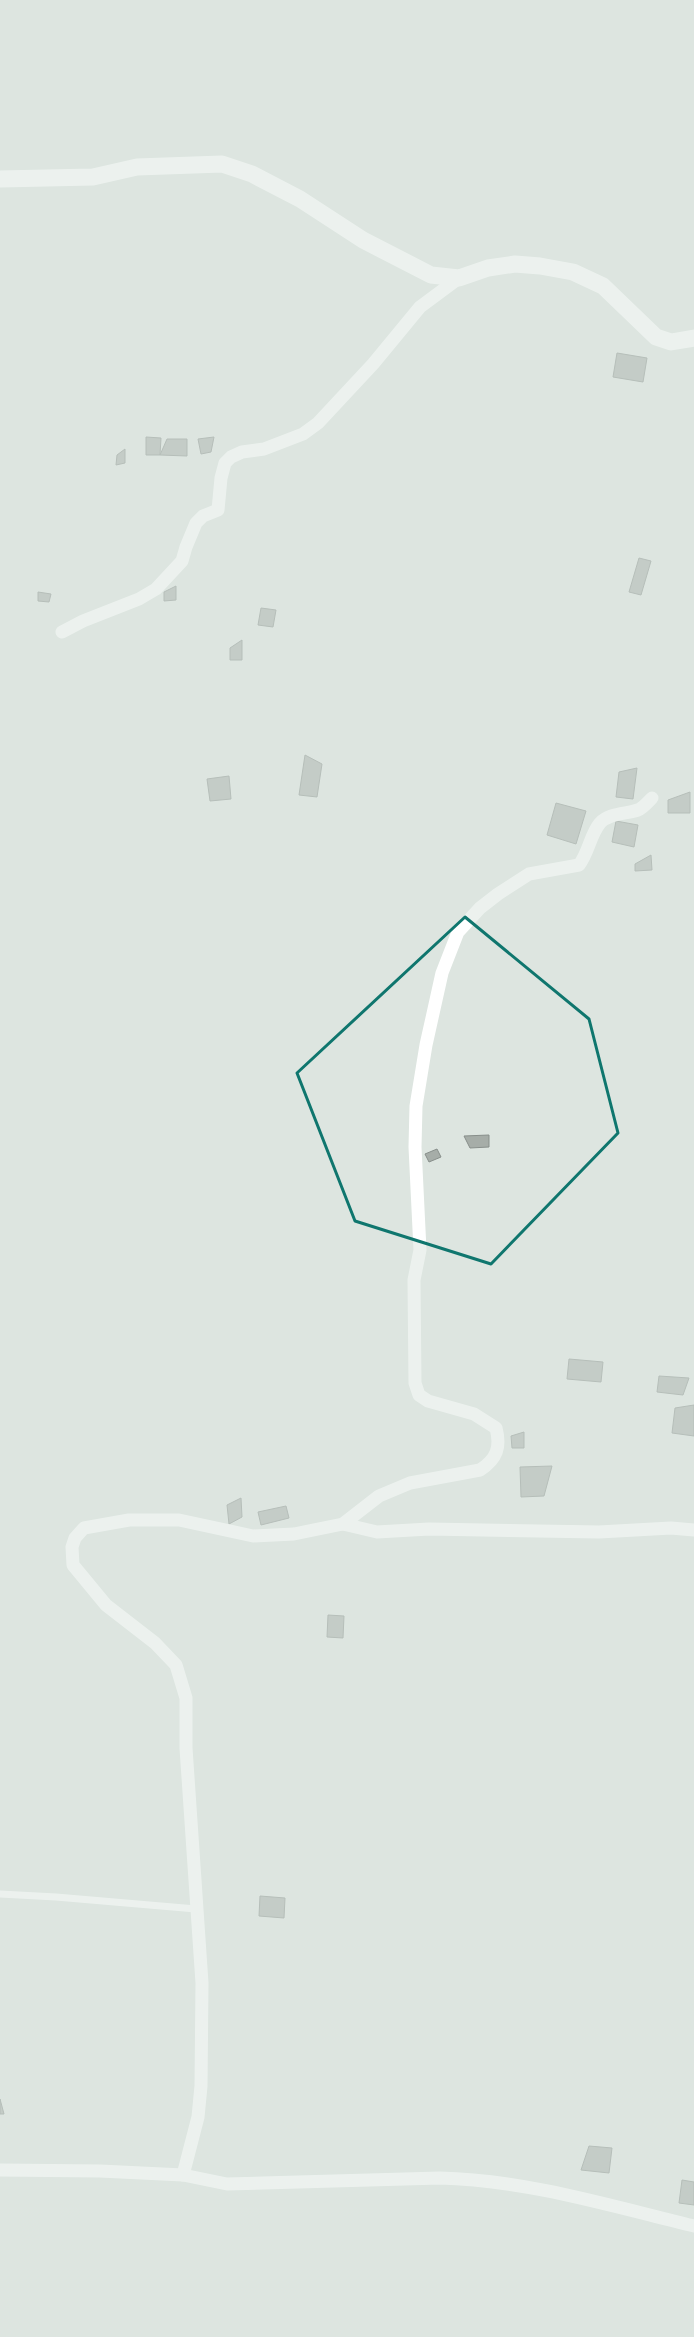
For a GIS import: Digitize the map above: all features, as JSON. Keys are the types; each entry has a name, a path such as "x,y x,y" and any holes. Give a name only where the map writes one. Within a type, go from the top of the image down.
{"street":[{"path":"0,178 93,177 137,167 222,164 252,174 300,199 344,228 409,265 431,275 459,278"},
{"path":"62,632 83,621 139,599 156,589 182,561 196,523 203,516 218,510 220,478 225,463 231,457 242,452 264,449 304,434 318,423 373,364 420,307 459,278 488,268 515,264 540,266 573,272 603,286 656,337 671,342 694,338"},
{"path":"343,1524 379,1496 410,1483 480,1470 490,1464 496,1455 498,1445 496,1428 474,1414 428,1401 419,1395 414,1382 414,1280 420,1250 415,1147 416,1106 429,1031 442,973 450,949 458,932 466,922 498,894 529,874 580,865 586,856 595,831 601,822 609,817 639,809 652,798"},
{"path":"183,2175 198,2117 201,2086 202,1983 186,1748 186,1698 176,1665 155,1643 106,1605 73,1565 72,1547 75,1538 84,1528 129,1520 179,1520 253,1536 294,1534 343,1524 377,1532 429,1529 599,1532 671,1528 694,1530"},
{"path":"0,2170 100,2171 183,2175 227,2184 471,2179 602,2204 694,2226"}],"lane":[{"path":"0,1894 56,1897 196,1909"}],"highlighted area":[{"path":"465,917 589,1019 618,1133 491,1264 355,1221 297,1073"}],"building":[{"path":"617,353 647,358 643,382 613,377"},
{"path":"146,437 161,438 160,455 146,455"},
{"path":"214,437 211,452 201,454 198,439"},
{"path":"167,439 187,439 187,456 160,455"},
{"path":"125,449 125,463 116,465 117,455"},
{"path":"639,558 651,561 641,595 629,592"},
{"path":"176,586 176,600 164,601 164,592"},
{"path":"38,592 51,594 49,602 38,601"},
{"path":"261,608 276,610 273,627 258,625"},
{"path":"242,640 242,660 230,660 230,648"},
{"path":"305,755 322,764 317,797 299,795"},
{"path":"637,768 633,799 616,797 619,772"},
{"path":"229,776 231,799 210,801 207,779"},
{"path":"690,792 690,813 668,813 668,800"},
{"path":"556,803 586,811 576,844 547,835"},
{"path":"616,821 638,825 634,847 612,842"},
{"path":"651,855 652,870 635,871 635,864"},
{"path":"489,1135 489,1147 470,1148 464,1136"},
{"path":"437,1149 441,1157 429,1162 425,1154"},
{"path":"569,1359 603,1362 601,1382 567,1379"},
{"path":"659,1376 689,1378 683,1395 657,1392"},
{"path":"694,1405 694,1436 672,1433 675,1408"},
{"path":"524,1432 524,1448 512,1448 511,1436"},
{"path":"552,1466 544,1496 521,1497 520,1467"},
{"path":"241,1498 242,1517 229,1524 227,1505"},
{"path":"286,1506 289,1518 261,1525 258,1512"},
{"path":"328,1615 344,1616 343,1638 327,1637"},
{"path":"260,1896 285,1898 284,1918 259,1916"},
{"path":"0,2099 4,2114 0,2114"},
{"path":"589,2146 612,2148 609,2173 581,2170"},
{"path":"682,2180 694,2182 694,2205 679,2203"}]}
